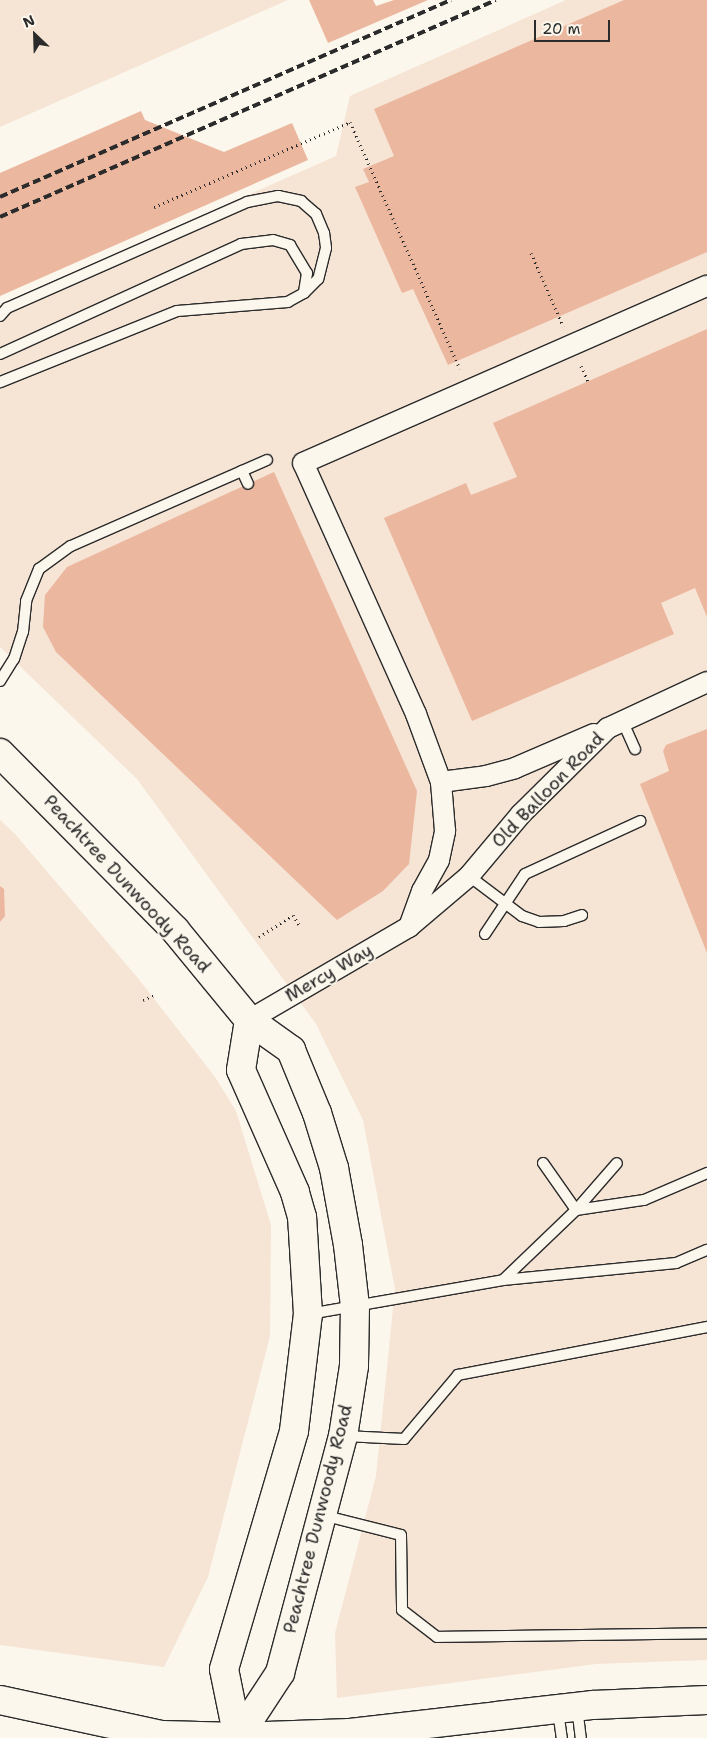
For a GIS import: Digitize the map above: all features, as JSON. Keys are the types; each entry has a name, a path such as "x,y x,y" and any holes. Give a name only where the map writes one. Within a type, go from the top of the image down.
{"main road":[{"name":"Peachtree Dunwoody Road","path":"0,753 175,930 249,1020 291,1050 317,1113 340,1194 355,1306 354,1366 343,1436 280,1673 238,1738"},
{"path":"238,1738 224,1669 294,1430 308,1314 302,1217 295,1192 241,1070 249,1020"},
{"path":"0,1700 162,1735 238,1738 350,1732 567,1708 707,1700"}],"street":[{"path":"409,927 422,890 439,860 445,831 441,782 416,714 303,463 707,286"},
{"name":"Old Balloon Road","path":"409,927 469,876 521,814 615,724 707,682"},
{"path":"441,782 486,776 515,768 615,724"},
{"name":"Mercy Way","path":"249,1020 409,927"}],"lane":[{"path":"0,316 7,308 247,202 278,196 300,201 316,214 324,233 326,248 323,264 318,279 304,294 268,306 177,311 0,382"},
{"path":"0,354 241,244 273,240 290,245 300,256 307,273 304,294"},
{"path":"0,681 14,659 23,632 26,601 39,569 71,546 267,460"},
{"path":"242,471 248,484"},
{"path":"615,724 635,749"},
{"path":"485,934 525,874 640,821"},
{"path":"469,876 522,916 539,922 564,921 582,915"},
{"path":"543,1163 576,1210"},
{"path":"503,1280 576,1210 617,1163"},
{"path":"576,1210 644,1200 707,1173"},
{"path":"308,1314 503,1280 676,1263 707,1250"},
{"path":"343,1436 404,1440 458,1375 707,1327"},
{"path":"321,1515 401,1535 402,1610 436,1637 707,1633"},
{"path":"562,1738 567,1708"},
{"path":"567,1708 581,1738"}],"path":[{"path":"154,206 350,122 469,390"},
{"path":"531,253 588,381"},
{"path":"259,938 292,915 300,926"},
{"path":"143,1000 154,995"}],"shaded area":[{"path":"0,0 288,0 0,127"},
{"path":"566,0 707,0 707,1660 596,1664 337,1698 335,1633 376,1476 395,1289 363,1120 316,1024 137,779 0,647 0,305 336,156 350,96"},
{"path":"0,820 15,834 137,977 215,1077 236,1111 271,1225 270,1336 208,1577 164,1667 0,1645"}],"building":[{"path":"309,0 373,0 376,6 394,0 428,0 328,43"},
{"path":"624,0 707,0 707,252 448,365 413,289 402,293 355,187 369,182 363,169 394,156 374,109"},
{"path":"141,111 145,120 224,152 292,123 308,160 0,296 0,173"},
{"path":"707,329 707,617 695,588 661,603 674,634 472,721 384,518 466,483 471,495 517,477 493,423"},
{"path":"274,472 417,791 409,864 383,891 337,920 56,652 43,627 45,595 67,567"},
{"path":"707,729 707,953 640,784 669,771 663,751 666,745"},
{"path":"0,886 4,889 5,916 0,922"}],"railway":[{"path":"0,197 451,0"},
{"path":"0,217 496,0"}]}
